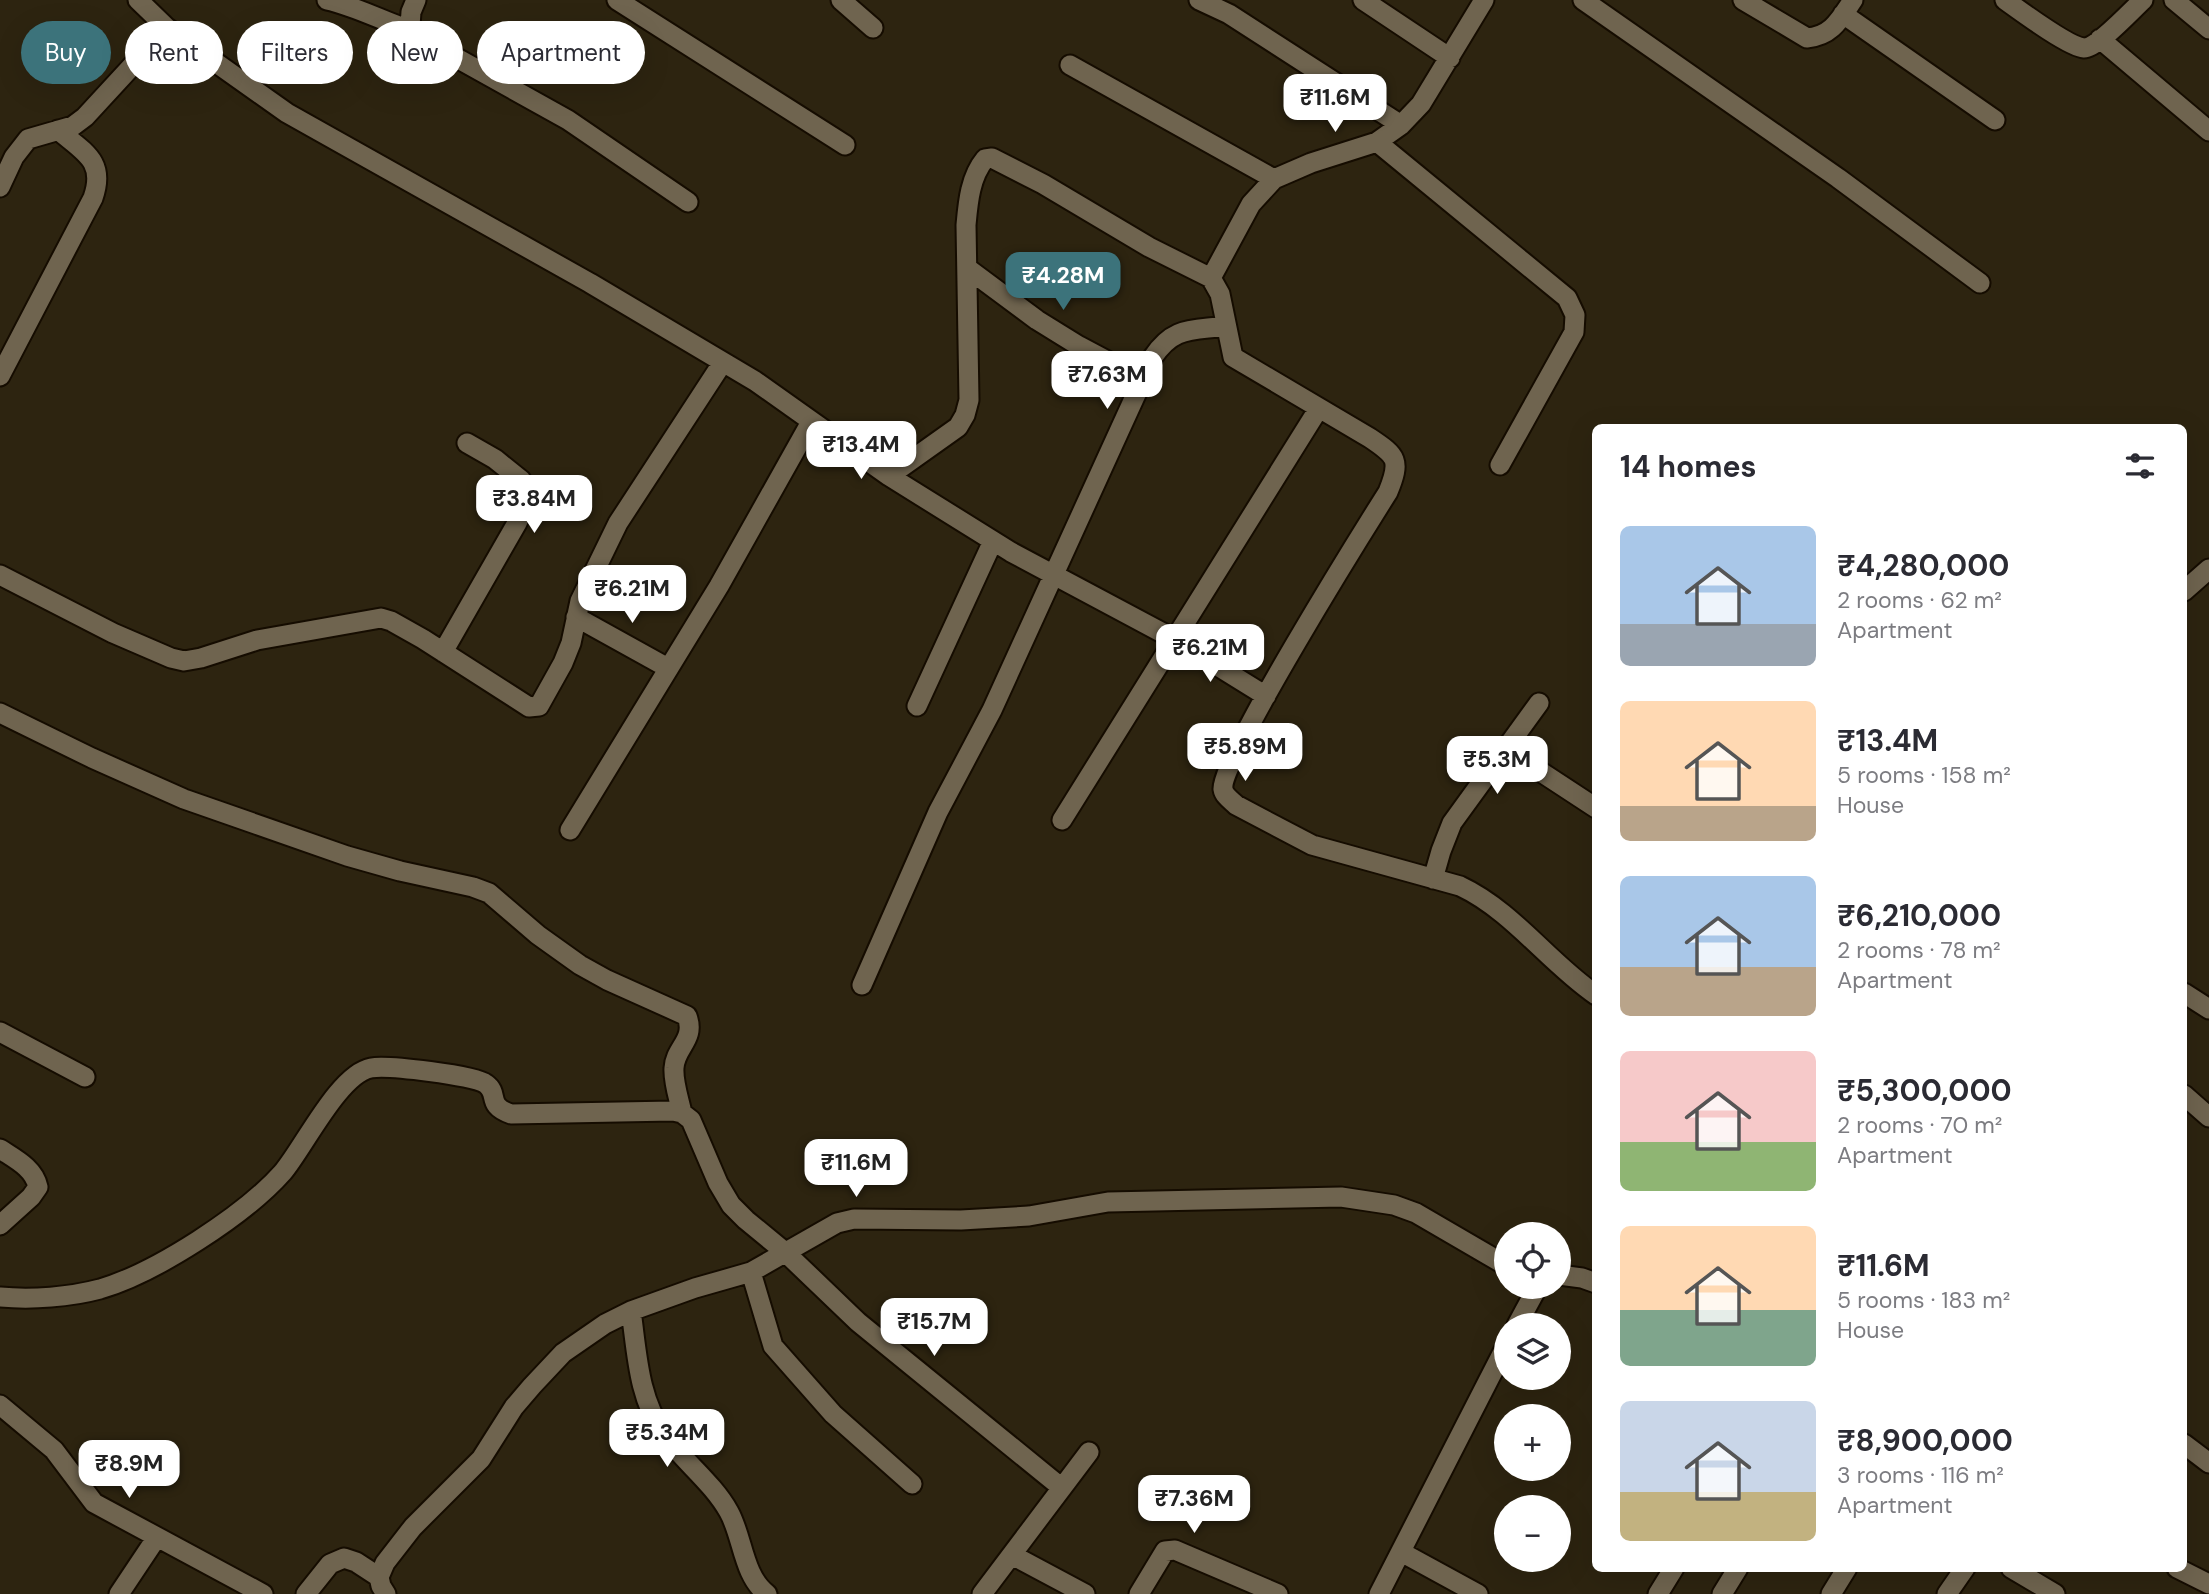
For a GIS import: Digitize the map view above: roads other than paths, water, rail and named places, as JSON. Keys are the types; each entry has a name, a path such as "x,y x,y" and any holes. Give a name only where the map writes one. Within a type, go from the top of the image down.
{"street":[{"path":"138,0 160,21"},
{"path":"327,0 367,12 385,21"},
{"path":"410,21 416,0"},
{"path":"617,0 845,145"},
{"path":"841,0 873,28"},
{"path":"1199,0 1229,14 1401,125"},
{"path":"1363,0 1450,58"},
{"path":"1211,278 1251,204 1274,179 1311,163 1377,142 1401,125 1421,104 1483,0"},
{"path":"1583,0 1838,178 1980,283"},
{"path":"1743,0 1807,38 1827,34 1848,7 1995,120"},
{"path":"2004,0 2069,42 2084,48 2101,39 2143,0"},
{"path":"2174,0 2209,29"},
{"path":"2101,39 2209,131"},
{"path":"463,62 568,120 688,202"},
{"path":"1070,65 1274,179"},
{"path":"223,68 287,113 590,283 755,381 889,476 993,541 1174,639 1266,696"},
{"path":"0,187 14,158 28,139 73,126 85,117 125,74"},
{"path":"0,376 99,183 97,168 87,155 58,130"},
{"path":"1377,142 1567,298 1575,315 1574,332 1500,465"},
{"path":"889,476 958,427 965,415 969,400 966,225 968,200 980,165 985,159 992,158 1043,184 1149,247 1211,278 1220,294 1233,357 1390,452 1395,462 1388,492 1266,696 1226,775 1223,789 1227,797 1245,810 1312,845 1460,886 1489,902 1592,992"},
{"path":"967,268 1048,326 1143,380"},
{"path":"862,985 938,811 992,710 1153,357 1164,341 1176,334 1226,326"},
{"path":"0,575 113,633 184,661 257,640 381,618 391,621 443,652 529,707 539,706 564,663 580,601 618,523 723,362"},
{"path":"1062,820 1319,408"},
{"path":"570,830 719,586 811,422"},
{"path":"443,652 528,499 528,491 521,480 495,459 467,443"},
{"path":"917,706 993,541"},
{"path":"2187,588 2209,569"},
{"path":"576,617 668,668"},
{"path":"1433,879 1444,840 1452,823 1539,702"},
{"path":"0,713 184,799 347,856 488,893 538,935 580,965 687,1016 689,1037 674,1068 682,1113"},
{"path":"1506,748 1592,805"},
{"path":"2187,995 2209,1009"},
{"path":"0,1032 85,1077"},
{"path":"0,1297 76,1295 101,1288 124,1280 209,1233 249,1203 284,1171 332,1101 356,1074 368,1068 446,1074 483,1082 490,1087 494,1103 500,1110 511,1114 662,1111 682,1113 691,1120 718,1183 731,1205 858,1322 1062,1488"},
{"path":"2187,1098 2209,1117"},
{"path":"0,1149 24,1165 36,1177 38,1187 31,1197 0,1225"},
{"path":"383,1585 385,1563 413,1527 481,1459 501,1426 532,1386 563,1353 605,1324 631,1311 751,1272 838,1223 854,1219 961,1220 1029,1216 1108,1202 1341,1197 1394,1205 1416,1213 1494,1258"},
{"path":"751,1272 773,1346 833,1414 912,1484"},
{"path":"1571,1277 1592,1282"},
{"path":"631,1311 643,1391 654,1418 664,1435 730,1513 755,1580 767,1594"},
{"path":"1379,1594 1494,1370"},
{"path":"0,1405 54,1450 94,1503 263,1594"},
{"path":"2187,1446 2209,1463"},
{"path":"982,1594 1089,1452"},
{"path":"119,1594 158,1537"},
{"path":"1139,1594 1165,1551 1175,1550 1278,1594"},
{"path":"1401,1552 1478,1594"},
{"path":"1012,1555 1085,1594"},
{"path":"306,1594 330,1564 344,1558 356,1562 383,1585"},
{"path":"1658,1594 1672,1572"},
{"path":"1722,1594 1736,1572"},
{"path":"1832,1594 1845,1572"},
{"path":"1947,1594 1962,1572"},
{"path":"2018,1572 2056,1594"},
{"path":"2185,1572 2209,1584"}]}
